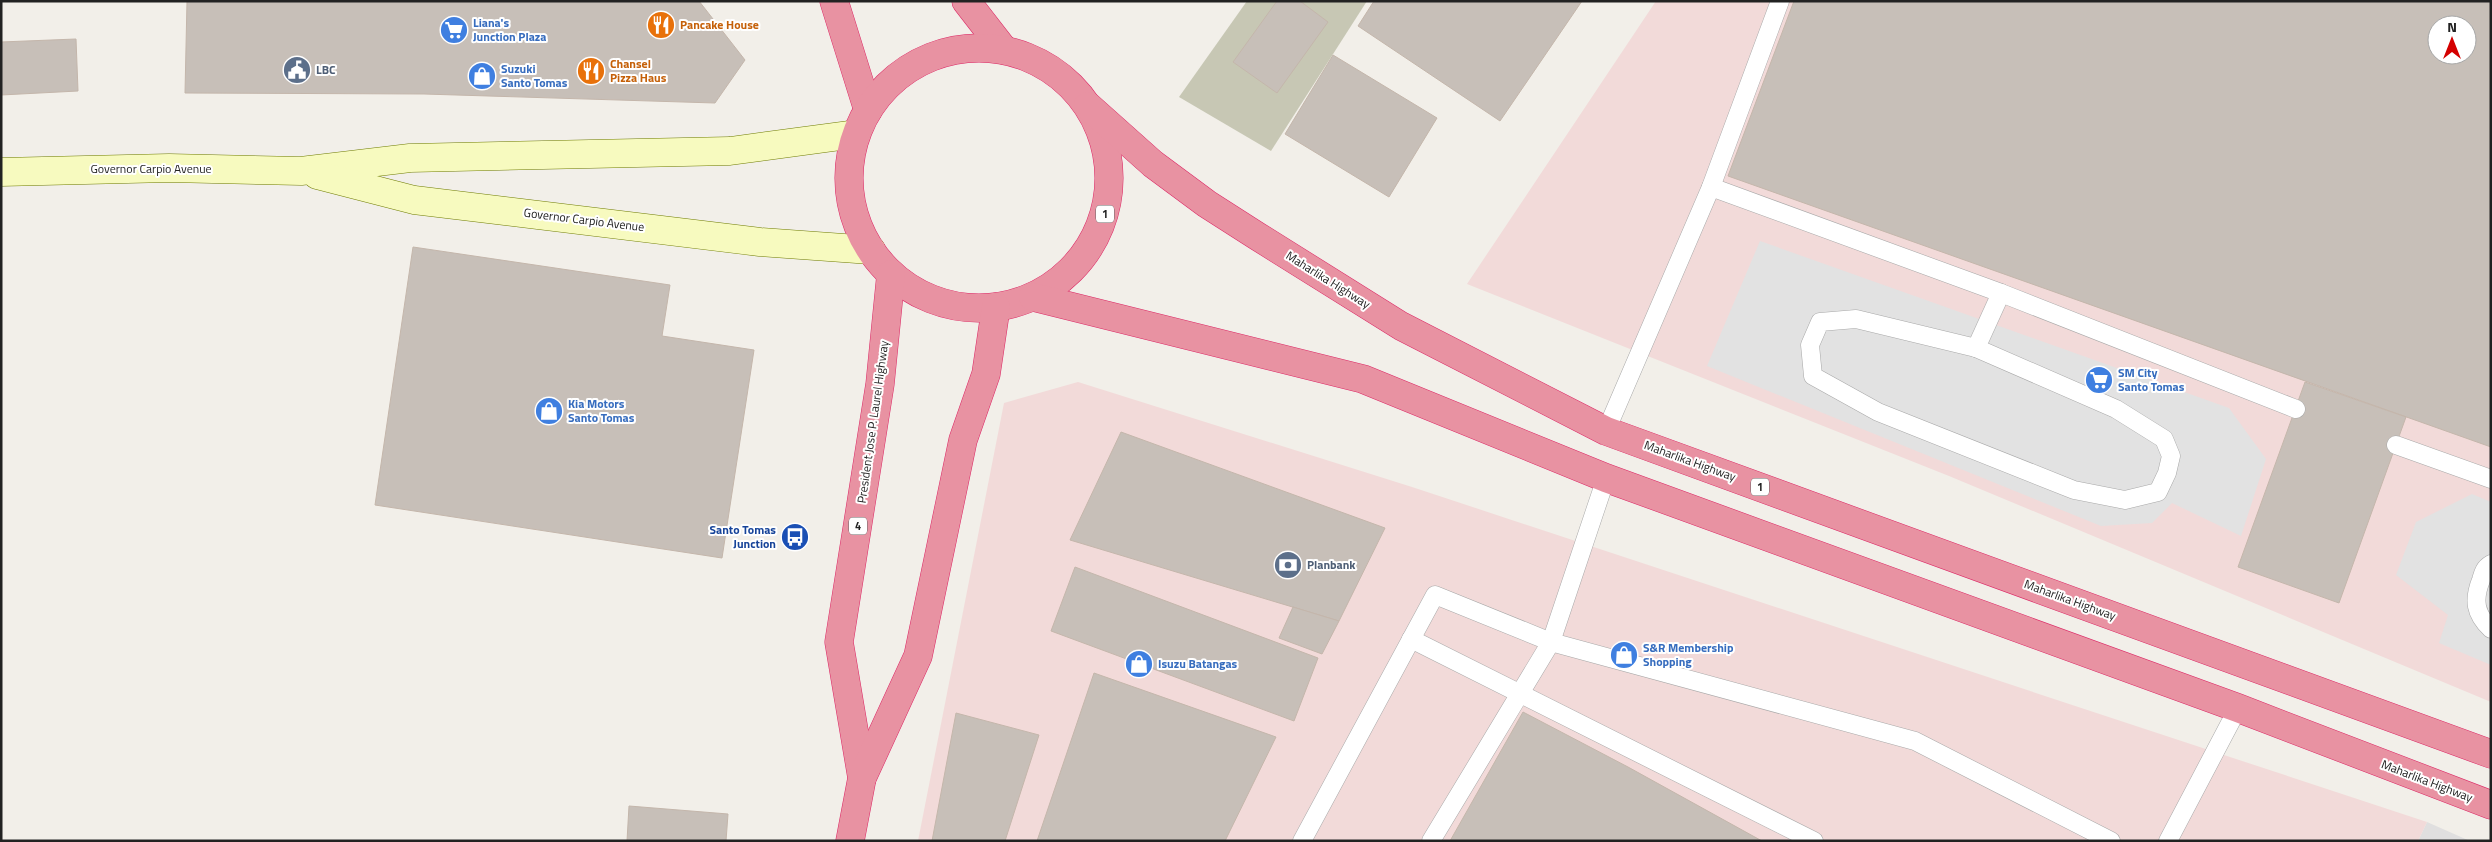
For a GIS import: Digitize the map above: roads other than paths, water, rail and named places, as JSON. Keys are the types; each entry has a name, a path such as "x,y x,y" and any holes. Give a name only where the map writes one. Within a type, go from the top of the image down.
{"highway":[{"path":"834,1 862,122"},
{"path":"966,1 1004,50"},
{"name":"1","path":"984,48 1004,50 1039,62 1055,72 1073,88 1088,106 1105,140 1109,159 1109,195 1102,223 1093,242 1076,266 1058,282 1033,296 996,307 970,308 940,302 918,293 891,274 871,250 856,220 849,191 849,163 862,122 890,83 926,60 963,49 984,48"},
{"name":"Maharlika Highway","path":"1088,106 1153,164 1207,204 1282,252 1401,326 1606,431 2491,754"},
{"name":"President Jose P. Laurel Highway","path":"862,778 839,642 880,384 891,274"},
{"name":"Maharlika Highway","path":"1033,296 1363,379 1606,478 2238,708 2491,805"},
{"name":"President Jose P. Laurel Highway","path":"850,841 862,778 918,656 963,440 986,374 996,307"}],"main road":[{"name":"Governor Carpio Avenue","path":"1,172 169,168 301,171 410,158 730,151 862,122"},
{"name":"Governor Carpio Avenue","path":"301,171 414,200 760,242 871,250"}],"lane":[{"path":"1606,431 1711,187 1780,1"},
{"path":"1711,187 2001,293 2296,410"},
{"path":"1976,348 2001,293"},
{"path":"1856,319 1976,348 2116,410 2164,439 2171,456 2168,473 2158,492 2126,500 2074,490 1878,412 1813,376 1810,345 1820,322 1856,319"},
{"path":"2396,445 2491,479"},
{"path":"1431,841 1551,642 1606,478"},
{"path":"2491,564 2485,567 2475,597 2482,621 2491,629"},
{"path":"1302,841 1435,595 1551,642 1915,741 2111,841"},
{"path":"1411,639 1814,841"},
{"path":"2168,841 2238,708"}],"place":[{"name":"Pancake House","path":"661,25"},
{"name":"Liana's Junction Plaza","path":"454,30"},
{"name":"LBC","path":"297,70"},
{"name":"Chansel Pizza Haus","path":"591,71"},
{"name":"Suzuki Santo Tomas","path":"482,76"},
{"name":"SM City Santo Tomas","path":"2099,380"},
{"name":"Kia Motors Santo Tomas","path":"549,411"},
{"name":"Santo Tomas Junction","path":"795,537"},
{"name":"Planbank","path":"1288,565"},
{"name":"S&R Membership Shopping","path":"1624,655"},
{"name":"Isuzu Batangas","path":"1139,664"}]}
